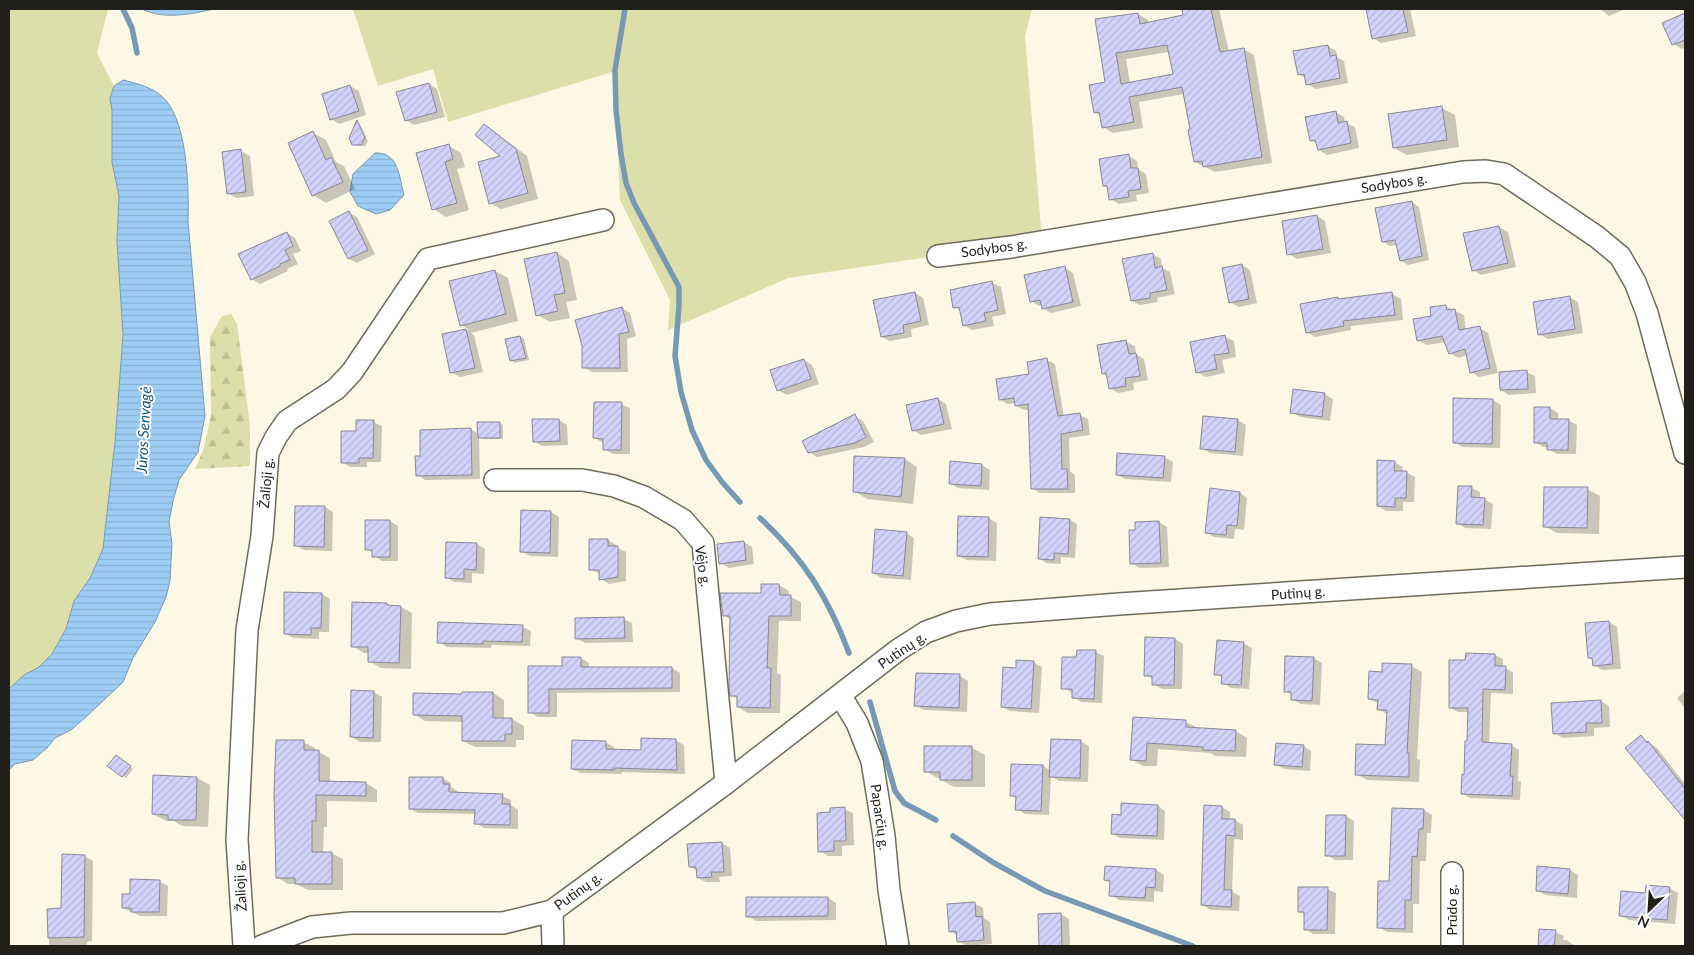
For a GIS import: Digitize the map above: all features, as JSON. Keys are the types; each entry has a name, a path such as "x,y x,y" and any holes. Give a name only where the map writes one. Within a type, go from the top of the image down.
{"street":[{"name":"Sodybos g.","path":"938,256 1011,247 1463,172 1486,171 1504,174 1598,237 1620,256 1635,282 1647,313 1685,453"},
{"name":"Žalioji g.","path":"244,946 237,840 246,650 247,630 262,536 268,453 287,421 336,389 352,372 428,259 604,220"},
{"name":"Vėjo g.","path":"495,480 582,480 614,486 644,497 682,520 703,543 726,783"},
{"name":"Putinų g.","path":"262,946 312,927 351,923 503,923 552,911 726,783 898,650 926,632 956,621 990,614 1110,604 1685,567"},
{"name":"Paparčių g.","path":"840,694 858,723 872,761 898,946"},
{"name":"Prūdo g.","path":"1452,873 1452,946"},
{"path":"552,911 553,946"}],"green space":[{"path":"9,9 108,9 97,53 114,86 110,98 112,111 112,162 119,196 117,241 123,335 115,442 103,549 90,578 74,601 66,629 52,654 39,667 24,675 9,689"},
{"path":"353,9 1032,9 1025,36 1042,240 788,278 668,330 670,300 620,200 616,110 612,72 448,122 433,69 378,86"},
{"path":"231,314 237,324 250,426 250,466 195,469 204,448 211,415 210,337 222,316"}],"water":[{"path":"142,9 214,9 168,15"},
{"path":"123,80 146,87 159,94 169,104 181,135 187,172 188,221 205,416 198,452 179,480 173,501 169,522 172,544 170,581 166,597 155,622 133,658 123,682 71,730 55,738 33,760 15,764 9,770 9,689 24,675 39,667 52,654 66,629 74,601 90,578 103,549 115,442 123,335 117,241 119,196 112,162 112,111 110,98 114,86"},
{"path":"375,153 383,154 393,161 397,167 404,195 390,210 376,214 358,206 350,192 353,174"}],"building":[{"path":"1182,9 1211,9 1220,52 1244,48 1262,157 1203,167 1202,161 1194,162 1182,87 1129,97 1134,122 1102,128 1099,112 1094,113 1089,85 1105,82 1095,19 1138,13 1140,24 1183,15","holes":["1167,45 1173,74 1121,84 1116,53"]},
{"path":"1366,9 1403,9 1408,32 1372,39"},
{"path":"1685,13 1685,40 1672,45 1662,23"},
{"path":"1328,45 1330,56 1336,55 1340,78 1306,85 1304,74 1298,75 1293,51"},
{"path":"429,83 437,112 405,121 396,92"},
{"path":"350,85 359,111 330,120 322,94"},
{"path":"1442,106 1447,140 1393,148 1388,114"},
{"path":"1336,111 1338,123 1347,121 1351,143 1318,150 1315,140 1310,141 1305,117"},
{"path":"357,120 365,138 361,145 352,145 349,138"},
{"path":"484,124 516,149 528,193 489,204 478,162 500,156 475,135"},
{"path":"313,131 326,160 331,157 343,182 312,196 288,143"},
{"path":"449,144 453,159 445,162 457,203 432,210 416,153"},
{"path":"241,149 246,192 227,194 222,152"},
{"path":"1129,154 1131,168 1138,168 1141,189 1128,191 1129,197 1109,200 1107,186 1103,186 1099,159"},
{"path":"1412,201 1422,256 1400,261 1395,240 1382,242 1375,208"},
{"path":"349,211 368,250 348,259 329,221"},
{"path":"1317,215 1323,249 1287,255 1282,221"},
{"path":"1499,226 1508,263 1472,271 1463,233"},
{"path":"287,232 293,246 285,250 290,260 251,280 238,254"},
{"path":"557,252 565,293 554,295 558,311 536,316 524,259"},
{"path":"1153,253 1155,268 1162,266 1167,290 1150,293 1150,298 1131,301 1122,259"},
{"path":"1242,264 1249,299 1229,303 1222,268"},
{"path":"1065,266 1073,302 1042,309 1040,300 1030,302 1024,275"},
{"path":"495,270 506,314 460,326 449,281"},
{"path":"992,281 998,310 984,313 986,321 963,326 959,307 953,308 950,290"},
{"path":"915,292 921,321 903,325 904,333 881,337 873,300"},
{"path":"1392,292 1395,315 1343,321 1344,326 1306,333 1300,304 1338,297 1338,299"},
{"path":"1570,296 1575,329 1538,335 1533,302"},
{"path":"1446,305 1447,310 1455,309 1459,330 1480,326 1490,368 1470,373 1465,349 1449,354 1442,336 1417,341 1413,319 1431,316 1430,307"},
{"path":"622,307 629,332 619,334 620,368 582,368 582,346 575,320"},
{"path":"466,329 475,368 450,373 442,334"},
{"path":"1225,335 1229,353 1214,355 1217,369 1196,373 1190,342"},
{"path":"520,336 526,358 510,361 505,339"},
{"path":"1126,340 1129,354 1136,353 1140,376 1125,378 1126,386 1109,389 1106,373 1102,374 1097,345"},
{"path":"1047,358 1058,416 1080,413 1083,430 1061,434 1062,469 1067,469 1068,489 1031,489 1028,404 1015,406 1014,398 999,400 996,379 1029,374 1027,362"},
{"path":"804,359 811,379 777,391 770,370"},
{"path":"1527,370 1528,389 1500,390 1499,372"},
{"path":"1293,389 1325,393 1322,417 1290,413"},
{"path":"938,398 944,424 912,431 906,405"},
{"path":"1453,398 1493,399 1492,444 1453,443"},
{"path":"594,402 622,402 621,450 603,450 603,439 593,438"},
{"path":"1534,407 1550,407 1550,419 1569,419 1568,450 1547,450 1547,443 1534,443"},
{"path":"855,414 866,437 855,443 808,453 802,441"},
{"path":"1203,416 1238,419 1235,452 1200,449"},
{"path":"532,419 559,419 560,441 533,442"},
{"path":"356,420 374,420 373,458 359,458 359,463 341,463 341,431 356,431"},
{"path":"477,422 500,422 500,438 478,438"},
{"path":"471,428 472,475 416,476 415,456 420,456 420,430"},
{"path":"1117,453 1165,456 1163,478 1116,475"},
{"path":"854,456 905,458 901,497 853,492"},
{"path":"1377,460 1395,461 1394,471 1407,471 1406,498 1395,498 1395,507 1377,506"},
{"path":"950,461 982,464 981,486 949,484"},
{"path":"1458,486 1472,486 1471,497 1485,498 1483,525 1456,524"},
{"path":"1544,487 1588,487 1587,528 1543,527"},
{"path":"1210,488 1240,492 1237,526 1227,525 1226,535 1205,533"},
{"path":"295,506 325,506 324,547 294,546"},
{"path":"521,510 551,511 550,553 520,552"},
{"path":"958,516 989,517 988,557 957,556"},
{"path":"1040,517 1070,519 1068,554 1054,553 1054,560 1038,559"},
{"path":"365,520 390,520 390,557 372,557 372,550 365,550"},
{"path":"1159,521 1161,563 1130,564 1129,530 1135,530 1135,522"},
{"path":"875,529 907,532 903,576 872,573"},
{"path":"589,539 608,539 608,546 618,546 618,577 599,580 599,570 589,570"},
{"path":"744,541 746,560 719,564 717,544"},
{"path":"446,542 477,543 476,570 464,569 464,579 445,578"},
{"path":"761,584 779,584 780,595 791,595 791,616 769,616 767,668 771,668 770,708 737,707 737,696 730,696 729,687 730,616 723,616 720,593 761,593"},
{"path":"284,592 322,593 321,628 311,628 311,635 284,634"},
{"path":"352,602 387,603 387,605 401,606 399,663 368,662 368,647 351,647"},
{"path":"624,617 625,638 575,639 575,618"},
{"path":"1609,621 1613,664 1593,666 1592,658 1588,658 1585,623"},
{"path":"438,622 523,625 522,642 483,641 483,644 437,643"},
{"path":"1145,637 1175,638 1174,685 1152,685 1152,676 1144,676"},
{"path":"1217,640 1244,642 1241,685 1221,684 1222,675 1214,675"},
{"path":"1077,650 1096,650 1094,699 1072,698 1072,689 1061,689 1062,657 1076,657"},
{"path":"1466,653 1495,654 1495,666 1506,666 1505,690 1483,689 1482,742 1512,744 1510,776 1513,776 1512,796 1461,794 1462,774 1464,775 1465,741 1467,741 1468,708 1449,708 1449,660 1465,660"},
{"path":"1285,656 1314,657 1312,701 1291,700 1291,692 1284,692"},
{"path":"562,657 581,657 581,667 672,667 672,688 549,689 549,713 528,713 528,666 562,666"},
{"path":"1016,660 1034,661 1031,709 1001,707 1003,667 1016,668"},
{"path":"1382,663 1412,664 1407,753 1409,753 1409,777 1355,775 1356,744 1385,745 1387,710 1377,710 1378,700 1368,699 1369,671 1382,672"},
{"path":"916,673 960,674 959,708 914,706"},
{"path":"351,690 374,691 373,738 350,737"},
{"path":"462,692 493,692 493,718 512,718 512,734 505,734 505,741 462,741 462,716 413,715 413,693 462,694"},
{"path":"1601,700 1602,723 1586,723 1586,732 1553,734 1551,703"},
{"path":"1133,717 1186,720 1186,727 1236,730 1235,751 1203,750 1203,747 1147,743 1146,761 1130,760"},
{"path":"1641,735 1647,743 1648,741 1685,789 1685,820 1625,748"},
{"path":"641,738 676,739 677,770 571,769 572,740 606,741 606,749 641,750"},
{"path":"1051,739 1081,740 1080,778 1049,777"},
{"path":"276,740 304,740 304,750 319,750 319,781 366,782 366,796 316,795 316,821 312,821 312,852 332,852 332,884 295,884 295,878 276,878 274,792"},
{"path":"1276,743 1304,745 1302,767 1274,765"},
{"path":"924,746 972,746 972,780 940,780 940,772 924,772"},
{"path":"116,755 131,766 122,777 107,766"},
{"path":"1011,764 1043,765 1041,811 1015,810 1016,796 1010,796"},
{"path":"153,775 197,777 196,820 168,820 168,815 152,814"},
{"path":"409,777 443,777 443,784 449,784 449,792 503,794 502,804 510,804 510,825 474,824 475,810 409,809"},
{"path":"1121,803 1158,805 1157,836 1111,834 1112,814 1121,815"},
{"path":"1204,805 1222,806 1222,819 1235,819 1235,836 1226,835 1224,890 1232,890 1231,907 1201,905"},
{"path":"845,807 846,841 834,841 834,851 818,852 817,813 830,812 830,808"},
{"path":"1392,808 1424,809 1423,829 1419,829 1417,857 1412,856 1411,900 1405,900 1405,929 1377,928 1378,881 1389,881"},
{"path":"1326,815 1346,815 1345,856 1325,856"},
{"path":"722,842 724,872 711,872 712,877 697,878 696,867 689,867 687,844"},
{"path":"62,854 85,855 84,937 48,938 47,909 61,908"},
{"path":"1105,866 1156,869 1155,888 1146,887 1145,898 1109,896 1110,881 1104,880"},
{"path":"1537,866 1570,869 1568,894 1536,891"},
{"path":"130,879 160,880 159,912 131,912 131,908 122,908 122,894 130,894"},
{"path":"1646,885 1670,887 1667,920 1619,916 1621,891 1645,893"},
{"path":"1298,887 1328,887 1327,930 1304,930 1304,912 1298,912"},
{"path":"746,897 828,897 828,916 746,917"},
{"path":"975,902 976,917 982,916 984,940 957,942 956,931 949,932 947,904"},
{"path":"1061,913 1062,946 1039,946 1038,914"},
{"path":"1539,929 1556,930 1554,946 1538,946"}],"waterway":[{"name":"Jūros Senvagė","path":"123,9 132,28 137,53"},
{"path":"625,9 615,70 616,110 626,183 634,203 679,287 675,356 681,392 692,430 706,460 740,502"},
{"path":"760,518 790,549 813,580 832,614 849,653"},
{"path":"870,702 895,791 904,803 936,820"},
{"path":"953,836 994,863 1045,891 1193,946"}]}
